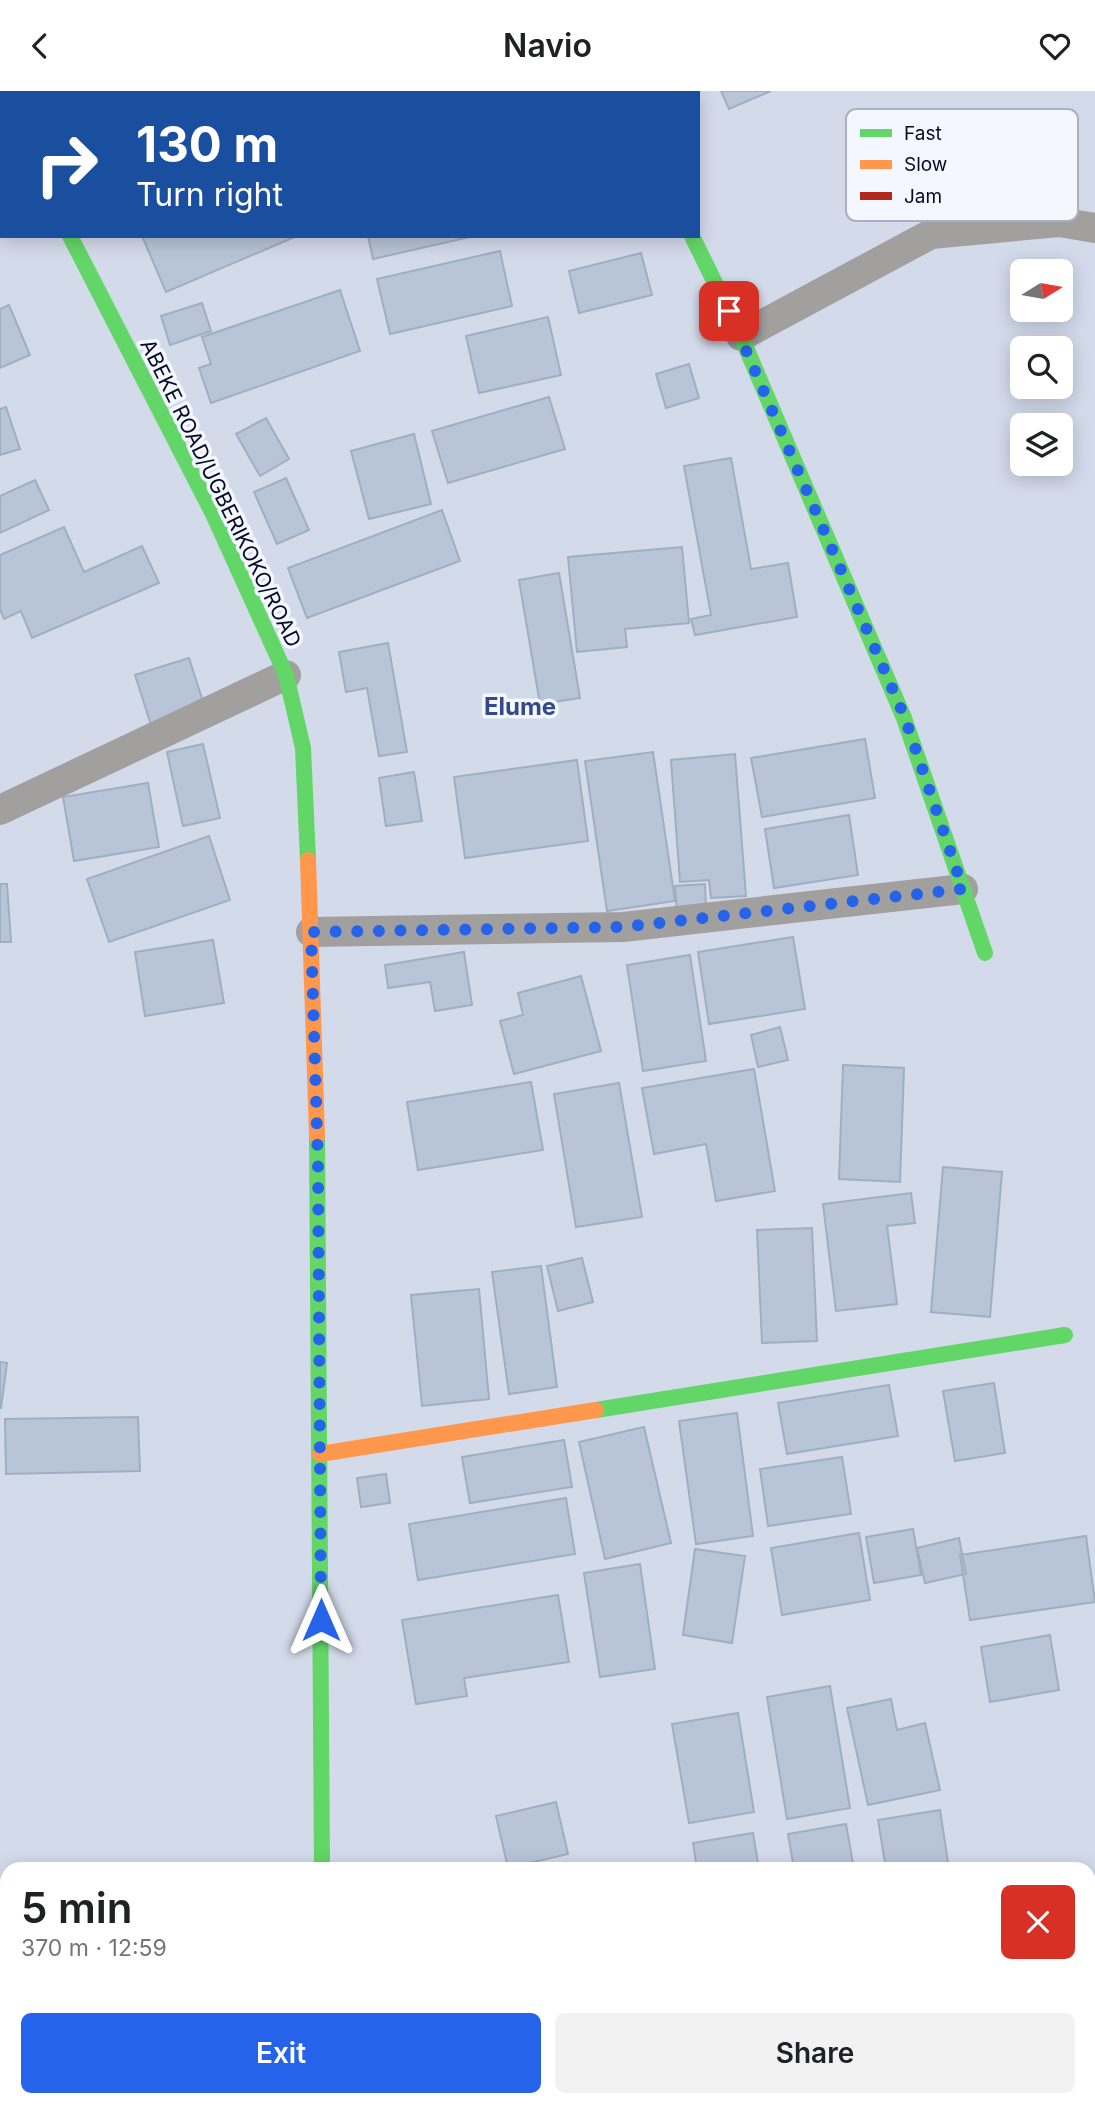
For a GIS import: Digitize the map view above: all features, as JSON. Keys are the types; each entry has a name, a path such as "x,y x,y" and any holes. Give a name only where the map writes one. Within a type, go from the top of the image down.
{"street":[{"path":"741,336 931,234 1059,222 1095,228"},
{"name":"ABEKE ROAD/UGBERIKOKO/ROAD","path":"71,238 214,514 286,675 303,748 318,1165 322,1862"},
{"path":"693,238 741,336 905,718 985,953"},
{"path":"0,810 286,675"},
{"path":"311,932 623,927 963,889"},
{"path":"320,1454 1065,1335"}],"building":[{"path":"721,91 771,91 729,109"},
{"path":"143,238 292,238 166,292"},
{"path":"368,238 465,238 373,259"},
{"path":"500,251 512,306 390,334 377,279"},
{"path":"641,253 652,295 579,313 569,271"},
{"path":"340,290 360,351 211,403 199,368 211,364 202,337"},
{"path":"202,303 211,331 170,345 161,316"},
{"path":"9,305 30,355 0,368 0,309"},
{"path":"548,317 561,375 479,393 466,336"},
{"path":"689,364 699,398 666,408 656,374"},
{"path":"549,397 565,449 448,483 432,431"},
{"path":"6,407 20,449 0,455 0,409"},
{"path":"266,418 289,459 260,476 236,434"},
{"path":"414,434 431,504 369,519 351,451"},
{"path":"731,458 751,569 788,563 797,617 695,635 691,619 711,615 684,466"},
{"path":"286,478 309,530 277,544 254,492"},
{"path":"35,480 49,510 0,533 0,496"},
{"path":"442,510 460,561 307,618 288,568"},
{"path":"64,527 84,572 142,546 159,583 32,638 21,611 4,619 0,609 0,555"},
{"path":"682,547 689,623 625,629 627,647 577,652 568,557"},
{"path":"559,573 580,698 540,704 519,580"},
{"path":"388,643 407,752 379,756 367,688 346,692 339,652"},
{"path":"189,658 206,711 152,728 135,675"},
{"path":"865,739 875,798 762,817 751,758"},
{"path":"203,744 220,818 183,826 167,752"},
{"path":"653,752 675,901 607,911 585,761"},
{"path":"735,754 746,896 711,898 709,880 680,882 671,760"},
{"path":"577,760 588,841 465,858 454,777"},
{"path":"414,772 422,821 386,826 379,778"},
{"path":"148,783 159,847 74,861 63,797"},
{"path":"849,815 858,875 774,888 765,829"},
{"path":"209,836 230,900 109,942 87,879"},
{"path":"0,884 7,884 11,942 0,942"},
{"path":"705,884 706,910 677,912 675,886"},
{"path":"793,937 805,1009 709,1024 698,952"},
{"path":"213,940 224,1003 145,1016 135,952"},
{"path":"464,952 472,1005 435,1011 430,982 388,988 385,965"},
{"path":"690,955 706,1061 643,1071 627,965"},
{"path":"581,976 601,1051 514,1074 500,1021 523,1015 518,993"},
{"path":"780,1027 788,1060 758,1067 751,1035"},
{"path":"843,1065 904,1068 900,1182 839,1179"},
{"path":"754,1069 775,1191 716,1201 706,1144 654,1154 642,1088"},
{"path":"531,1082 543,1150 418,1170 407,1102"},
{"path":"619,1083 642,1217 576,1227 554,1094"},
{"path":"943,1167 1002,1172 990,1317 931,1312"},
{"path":"911,1193 915,1223 887,1226 897,1304 836,1311 823,1204"},
{"path":"812,1228 817,1341 762,1343 757,1230"},
{"path":"582,1258 593,1302 558,1311 547,1266"},
{"path":"541,1266 557,1387 509,1394 492,1272"},
{"path":"479,1289 489,1399 422,1406 411,1295"},
{"path":"0,1362 7,1363 1,1408 0,1408"},
{"path":"994,1383 1005,1453 955,1461 943,1391"},
{"path":"889,1385 898,1436 787,1454 778,1403"},
{"path":"737,1413 753,1536 696,1544 679,1421"},
{"path":"138,1417 140,1471 6,1474 5,1419"},
{"path":"644,1427 671,1543 605,1559 579,1442"},
{"path":"564,1440 572,1487 470,1503 462,1457"},
{"path":"842,1457 851,1514 768,1526 760,1469"},
{"path":"386,1474 390,1503 361,1507 357,1478"},
{"path":"566,1498 575,1554 418,1580 409,1524"},
{"path":"913,1529 921,1575 874,1583 866,1537"},
{"path":"859,1533 870,1600 782,1615 771,1548"},
{"path":"1086,1536 1095,1602 970,1620 960,1555"},
{"path":"959,1538 966,1574 925,1583 917,1548"},
{"path":"695,1549 745,1556 732,1643 683,1635"},
{"path":"640,1564 655,1669 600,1677 584,1573"},
{"path":"558,1595 569,1662 464,1678 467,1696 416,1704 402,1620"},
{"path":"1050,1635 1059,1690 990,1702 981,1647"},
{"path":"830,1686 850,1808 787,1819 767,1697"},
{"path":"891,1699 897,1730 925,1723 940,1790 868,1805 847,1708"},
{"path":"738,1713 754,1812 689,1823 672,1724"},
{"path":"556,1802 568,1854 534,1862 507,1862 496,1816"},
{"path":"940,1810 948,1862 885,1862 878,1820"},
{"path":"846,1824 853,1862 793,1862 788,1834"},
{"path":"753,1833 758,1862 696,1862 693,1843"}],"traffic: fast":[{"path":"71,238 213,514 286,675 303,748 308,860"},
{"path":"693,238 741,336 904,718 985,953"},
{"path":"317,1136 322,1862"},
{"path":"596,1410 1065,1335"}],"traffic: slow":[{"path":"308,860 317,1136"},
{"path":"320,1454 596,1410"}],"district":[{"name":"Elume","path":"520,706"}],"route":[{"path":"321,1620 318,1165 311,932 623,927 963,889 905,718 729,311"}]}
